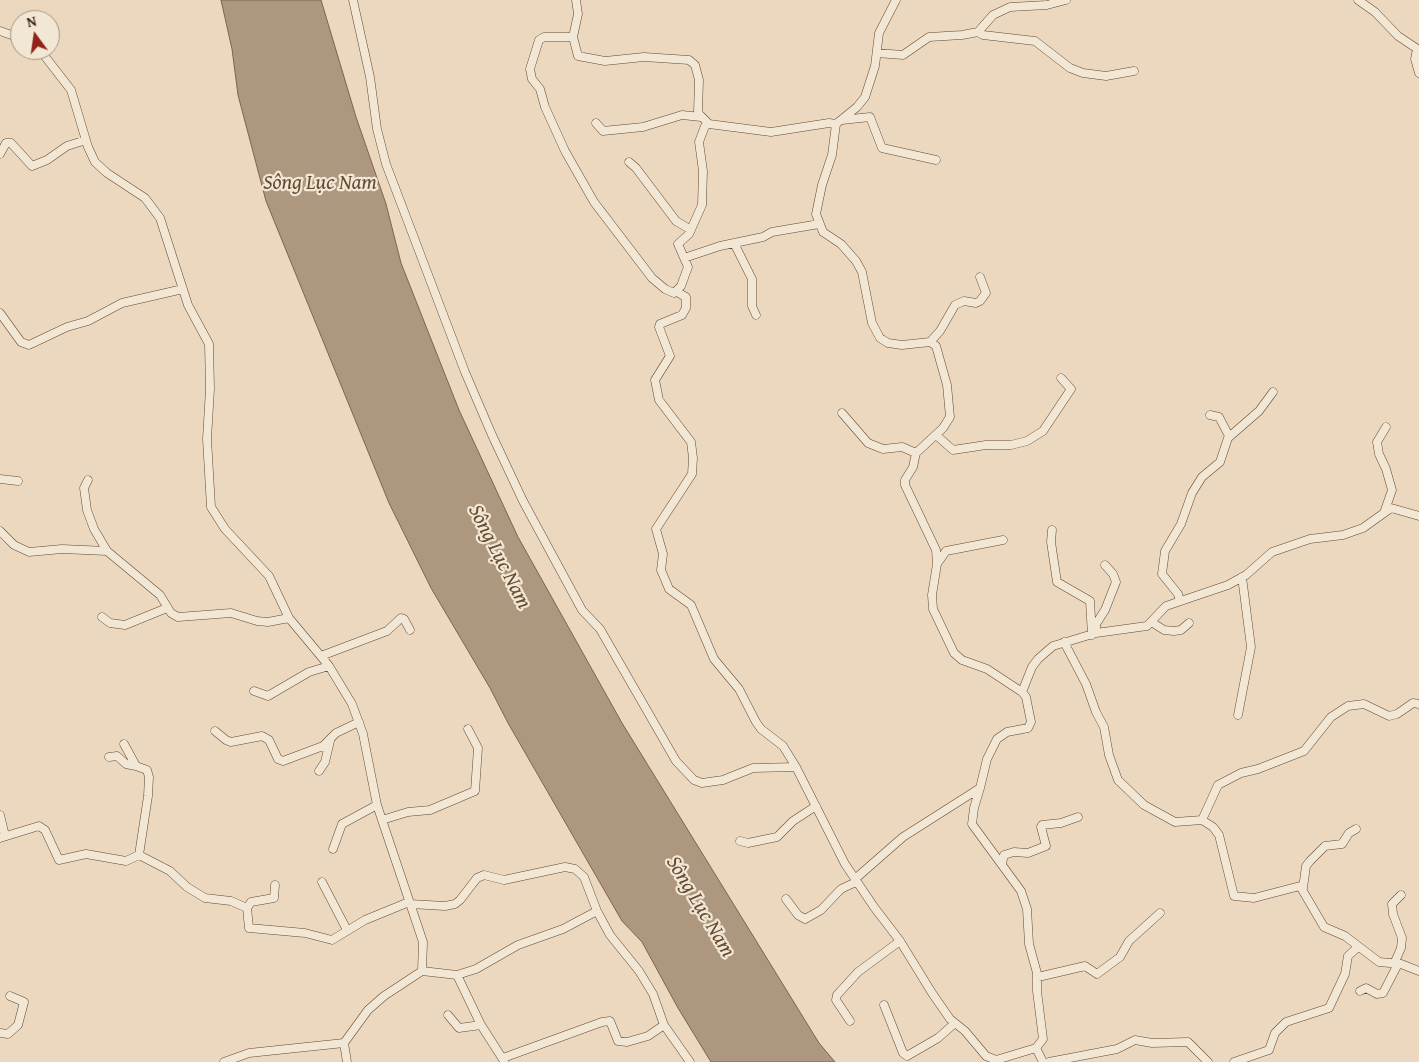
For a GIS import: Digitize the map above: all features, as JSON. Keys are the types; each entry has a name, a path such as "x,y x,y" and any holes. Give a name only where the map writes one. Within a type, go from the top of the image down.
{"street":[{"path":"353,0 370,76 381,145 400,203 492,435 523,501 582,610 600,629 676,761 694,780 702,783 723,780 753,768 796,767"},
{"path":"576,0 578,14 573,37 575,52 583,59 605,62 644,57 689,60 695,65 698,74 698,108 701,117 710,124 771,132 870,117 882,148 936,160"},
{"path":"573,37 544,37 539,40 530,69 532,79 540,89 545,107 565,151 594,202 652,278 665,289 677,292 686,298 686,308 682,315 660,324 659,328 670,356 656,380 659,400 691,442 693,458 692,474 656,529 663,554 661,570 668,588 691,605 714,659 739,690 761,729 784,746 856,880 900,941 932,993 955,1023 972,1038 983,1054 997,1061 1036,1048 1043,1039 1037,991 1038,977 1028,944 1028,913 1025,899 1002,863 972,824 987,759 997,739 1007,732 1030,726 1030,712 1022,692 988,669 962,660 954,653 933,609 932,595 937,564 936,550 905,489 905,480 913,467 916,453 936,435 948,420 950,409 947,385 936,346 930,342 902,345 888,344 880,338 874,328 860,268 841,244 823,232 819,224 817,203 832,155 839,122 858,107 865,97 877,53 879,33 896,0"},
{"path":"877,53 903,55 929,37 978,32 993,15 1010,7 1047,5 1066,0"},
{"path":"1358,0 1375,12 1398,36 1418,49 1415,59 1419,73"},
{"path":"978,32 983,35 1035,41 1070,68 1083,73 1106,76 1134,71"},
{"path":"48,60 71,90 92,156 101,168 144,198 157,212 188,305 208,344 210,389 207,439 210,507 225,529 269,576 289,618 329,666 344,689 359,722 377,805 423,942 422,972"},
{"path":"596,123 603,131 643,127 682,116 701,117"},
{"path":"677,292 687,272 678,244 691,230 702,206 703,171 699,142 705,126 710,124"},
{"path":"0,154 6,143 10,143 32,166 47,160 67,146 86,140"},
{"path":"629,162 636,168 676,221 691,230"},
{"path":"684,258 734,243 763,237 777,231 819,224"},
{"path":"734,243 752,279 752,306 756,315"},
{"path":"930,342 940,331 955,304 964,301 976,303 980,301 986,293 980,277"},
{"path":"0,313 21,342 29,345 67,327 88,322 122,303 184,289"},
{"path":"936,435 953,450 986,445 1011,445 1027,441 1043,431 1071,389 1061,378"},
{"path":"1180,601 1178,594 1162,574 1165,551 1181,524 1192,494 1202,477 1220,462 1229,436 1259,411 1272,392"},
{"path":"842,413 868,443 882,449 902,447 916,453"},
{"path":"1210,415 1219,417 1229,436"},
{"path":"1384,513 1392,490 1379,454 1377,442 1386,427"},
{"path":"0,480 18,481"},
{"path":"88,480 84,488 87,510 94,529 107,551 160,595 167,608 178,617 231,613 257,621 268,622 289,618"},
{"path":"1022,692 1038,659 1053,646 1094,634 1147,626 1153,623 1166,606 1228,585 1242,577 1272,552 1310,539 1343,535 1363,528 1384,513 1395,508 1419,516"},
{"path":"1052,530 1051,542 1057,582 1090,601 1094,634"},
{"path":"0,531 14,545 29,552 62,549 107,551"},
{"path":"937,564 946,551 1003,540"},
{"path":"1094,634 1096,624 1106,610 1116,582 1113,574 1105,565"},
{"path":"1238,715 1251,647 1242,577"},
{"path":"102,617 110,623 125,625 167,608"},
{"path":"321,656 387,630 400,618 404,619 410,630"},
{"path":"1153,623 1164,630 1174,631 1181,630 1189,624"},
{"path":"1064,642 1084,679 1096,712 1104,727 1109,755 1120,783 1144,805 1175,822 1202,820 1213,827 1219,835 1234,896 1254,898 1294,886 1303,888"},
{"path":"254,691 268,696 309,672 329,666"},
{"path":"1202,820 1218,785 1241,773 1258,769 1304,751 1331,717 1340,710 1348,706 1364,704 1392,716 1413,703 1419,704"},
{"path":"215,731 231,742 262,736 269,740 281,761 317,749 359,722"},
{"path":"382,820 408,812 430,810 475,791 478,748 468,729"},
{"path":"319,771 326,762 330,739"},
{"path":"124,744 136,766"},
{"path":"109,757 117,756 126,764 147,770 149,777 148,796 139,855"},
{"path":"786,898 798,915 805,920 821,910 841,889 856,880 903,837 980,788"},
{"path":"333,849 342,824 377,805"},
{"path":"740,842 748,843 777,837 793,821 816,806"},
{"path":"0,815 2,837 43,827 59,860 86,854 126,861 139,855"},
{"path":"1002,863 1004,855 1014,852 1028,853 1046,846 1042,825 1061,823 1078,817"},
{"path":"1356,829 1349,833 1342,844 1325,846 1310,861 1306,866 1303,888 1322,925 1345,936 1358,948 1379,962 1396,964 1419,971"},
{"path":"139,855 170,871 187,887 205,898 231,901 247,908"},
{"path":"275,885 274,898 251,902 247,908 249,928 305,933 332,940 347,930 409,903 445,906 455,904 477,878 484,875 504,880 570,867 584,877 597,911 610,935 639,971 653,994 664,1025 690,1062"},
{"path":"322,882 347,930"},
{"path":"1360,991 1366,988 1377,994 1383,993 1396,964 1402,938 1393,914 1392,904 1401,895"},
{"path":"347,1062 344,1043 373,1005 422,972 457,975 493,961 518,946 563,929 597,911"},
{"path":"1038,977 1085,966 1097,974 1120,957 1130,941 1160,913"},
{"path":"850,1021 836,1000 836,995 858,972 900,941"},
{"path":"1234,1062 1269,1050 1275,1033 1286,1022 1329,1008 1345,974 1348,956 1358,948"},
{"path":"457,975 481,1025 504,1060 602,1022 610,1021 618,1040 627,1042 648,1036 664,1025"},
{"path":"0,1033 8,1034 18,1025 24,1002 10,996"},
{"path":"884,1005 903,1053 913,1059 948,1031 955,1023"},
{"path":"448,1015 459,1028 481,1025"},
{"path":"1049,1062 1117,1049 1135,1040 1152,1043 1188,1042 1208,1062"},
{"path":"224,1062 249,1053 344,1043"},
{"path":"1036,1048 1043,1062"}],"water":[{"name":"Sông Lục Nam","path":"221,0 321,0 356,117 386,204 401,263 459,410 518,537 622,723 819,1043 835,1062 711,1062 678,1008 642,942 622,921 431,588 389,503 266,201 238,95 232,49"}]}
